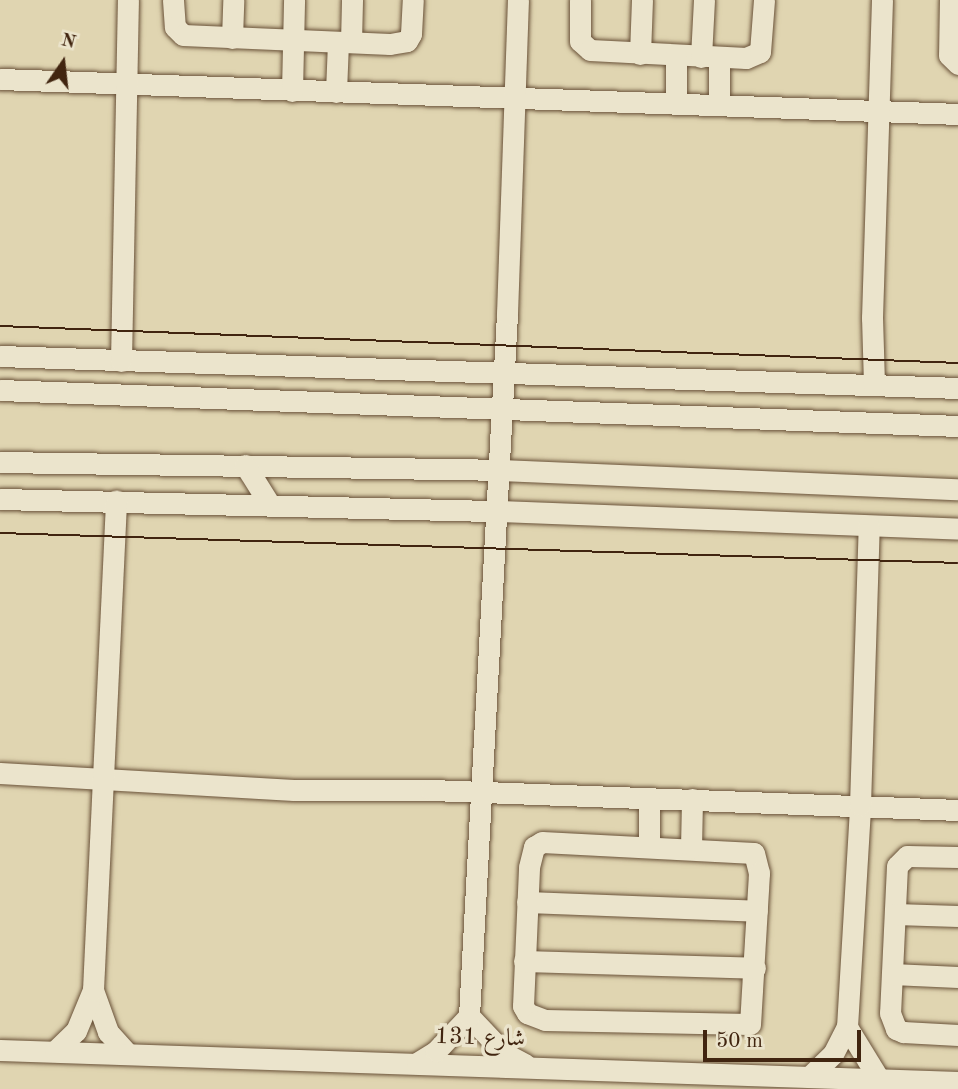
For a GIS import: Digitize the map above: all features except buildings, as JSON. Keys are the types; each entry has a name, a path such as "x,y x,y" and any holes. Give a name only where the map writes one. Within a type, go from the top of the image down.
{"street":[{"path":"121,361 124,84 128,0"},
{"path":"173,0 178,32 232,38 344,42 407,41 413,0"},
{"path":"232,38 233,0"},
{"path":"292,91 294,0"},
{"path":"336,92 352,0"},
{"path":"417,1063 436,1051 469,1016 478,792 504,374 518,0"},
{"path":"580,0 580,41 584,47 640,54 746,58 760,52 764,0"},
{"path":"640,54 642,0"},
{"path":"704,0 710,57 719,105"},
{"path":"874,384 882,0"},
{"path":"950,0 949,55 958,64"},
{"path":"676,56 676,102"},
{"path":"0,79 958,114"},
{"path":"958,388 1,356 2,390 958,426"},
{"path":"757,381 759,418"},
{"path":"0,462 499,470 958,489"},
{"path":"245,465 270,505"},
{"path":"0,499 497,511 958,529"},
{"path":"55,1051 76,1031 93,990 116,501"},
{"path":"809,1077 833,1054 846,1027 860,805 869,526"},
{"path":"0,773 294,790 478,792 958,810"},
{"path":"649,798 649,846"},
{"path":"691,848 692,799"},
{"path":"542,842 691,848 754,853 759,873 750,1024 732,1026 535,1018 523,1006 530,855 542,842"},
{"path":"958,857 900,860 890,1013 896,1029 958,1035"},
{"path":"527,902 757,911"},
{"path":"895,914 958,916"},
{"path":"524,961 755,968"},
{"path":"892,974 958,976"},
{"path":"93,990 108,1032 126,1052"},
{"path":"469,1016 504,1053 530,1067"},
{"path":"846,1027 879,1079"},
{"name":"شارع 131","path":"0,1050 126,1052 958,1082"},
{"path":"612,1071 636,1089"}],"tram line":[{"path":"0,326 958,363"},
{"path":"0,533 958,563"}]}
